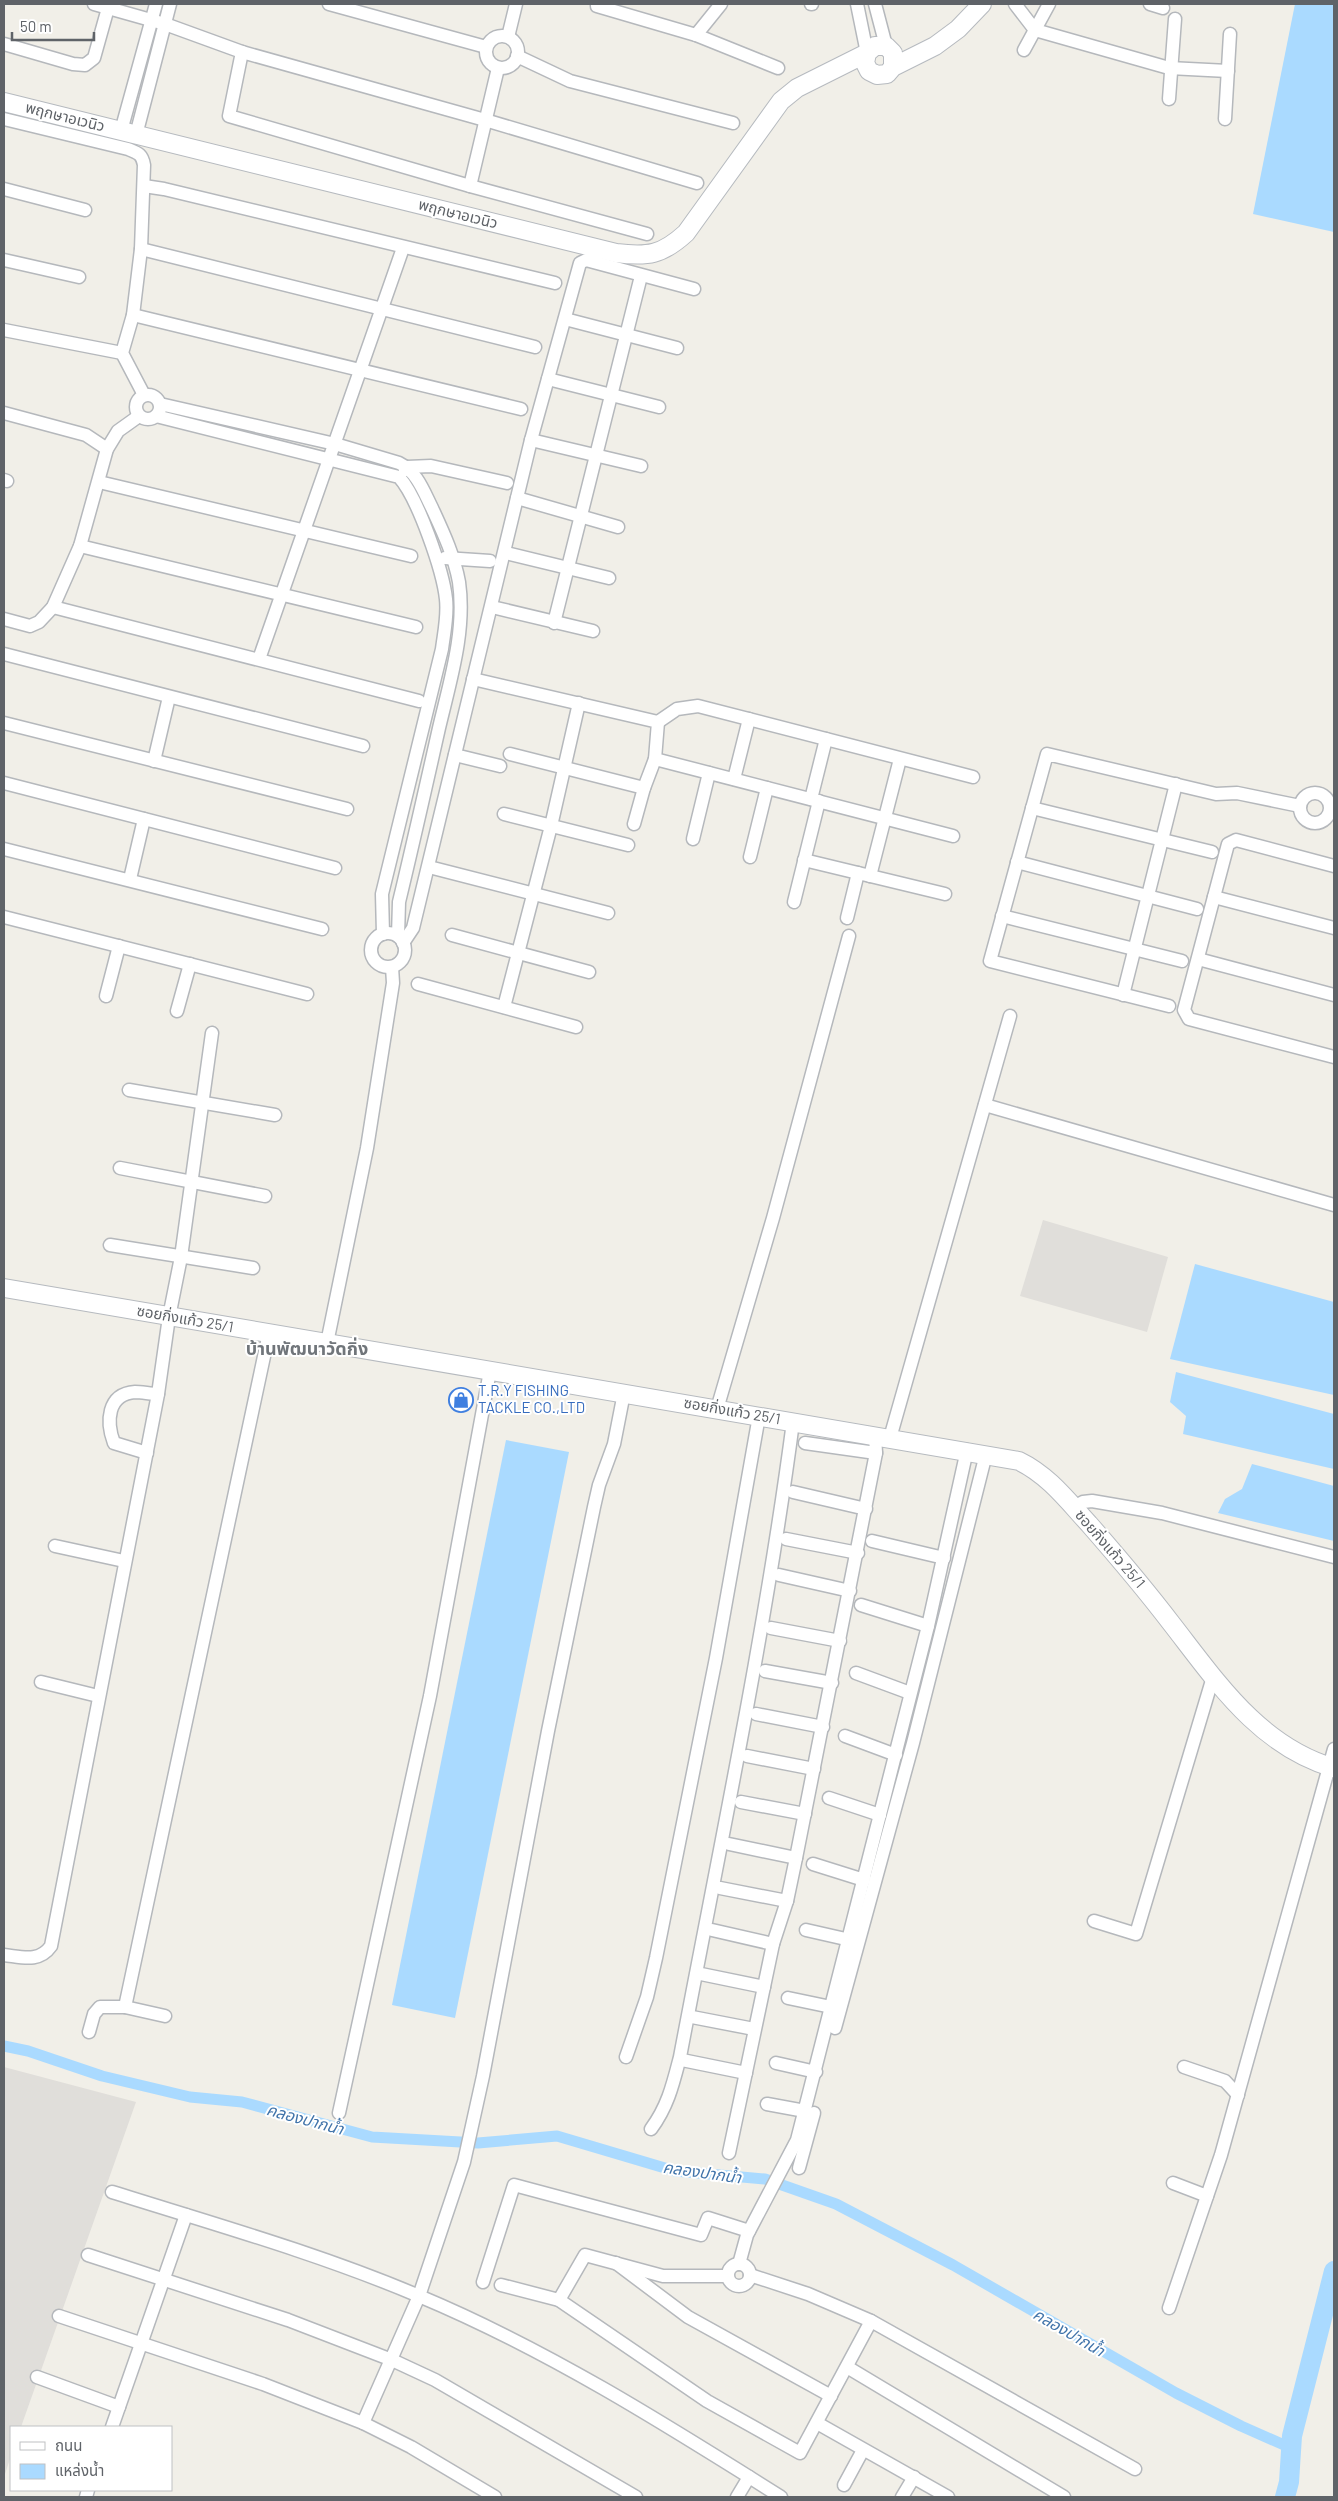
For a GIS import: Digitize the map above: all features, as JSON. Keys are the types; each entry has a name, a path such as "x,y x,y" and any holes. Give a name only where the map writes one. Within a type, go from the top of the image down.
{"street":[{"path":"94,4 165,24 242,52 485,120 697,183"},
{"path":"128,133 156,4"},
{"path":"128,133 170,4"},
{"path":"329,4 486,47"},
{"path":"508,38 516,4"},
{"path":"597,4 597,6 696,35 778,68"},
{"path":"696,35 721,4"},
{"path":"857,4 867,52 865,63 869,71"},
{"path":"876,4 888,48 895,58 893,67"},
{"path":"836,67 869,71 882,76 893,67 935,46 958,29 982,4"},
{"path":"1015,4 1035,30 1172,68 1228,71"},
{"path":"1024,50 1050,4"},
{"path":"1150,4 1163,8"},
{"path":"4,44 73,64 85,65 94,58 108,8"},
{"path":"1169,99 1175,19"},
{"path":"1225,119 1230,34"},
{"path":"508,38 516,45 517,56 508,67 498,68 486,58 486,47 493,39 508,38"},
{"path":"867,52 875,46 921,52"},
{"path":"242,52 229,116 470,186 648,234"},
{"name":"พฤกษาอเวนิว","path":"4,102 616,253 640,256 657,253 672,245 686,233 781,101 797,88 867,52"},
{"path":"517,56 570,81 733,123"},
{"path":"470,186 498,68"},
{"path":"4,119 139,153 144,164 141,249 133,315 122,353 144,395"},
{"path":"144,186 164,189 555,283"},
{"path":"4,189 85,210"},
{"path":"259,659 403,248"},
{"path":"141,249 535,347"},
{"path":"4,260 79,277"},
{"path":"400,940 413,928 473,679 506,553 531,440 580,263 586,260 694,289"},
{"path":"554,623 641,276"},
{"path":"133,315 521,409"},
{"path":"565,318 677,348"},
{"path":"4,330 122,353"},
{"path":"548,379 659,407"},
{"path":"144,395 154,396 158,410"},
{"path":"139,416 136,403 144,395"},
{"path":"158,410 334,444 386,457 407,467 417,477 453,557 459,584 460,625 399,902 400,940 404,957 401,962 392,966 379,965 372,955 372,944 382,934 382,894 442,649 447,618 446,599 437,559 416,508 399,478 328,461 158,410"},
{"path":"139,416 147,419 158,410"},
{"path":"4,413 79,433 107,449"},
{"path":"4,619 30,626 39,622 53,607 80,546 107,449 118,431 139,416"},
{"path":"531,440 641,466"},
{"path":"407,467 432,466 508,482"},
{"path":"399,478 407,467"},
{"path":"98,482 411,556"},
{"path":"517,498 618,527"},
{"path":"80,546 282,593 416,627"},
{"path":"506,553 609,578"},
{"path":"437,559 453,557 490,561"},
{"path":"53,607 419,701"},
{"path":"492,607 593,631"},
{"path":"4,654 363,746"},
{"path":"473,679 658,722 676,709 698,706 973,777"},
{"path":"154,761 169,697"},
{"path":"504,1007 551,826 579,703"},
{"path":"425,718 440,722"},
{"path":"734,779 749,719"},
{"path":"634,824 644,788 655,759 658,722"},
{"path":"4,723 347,809"},
{"path":"794,902 804,860 826,740"},
{"path":"510,754 644,788"},
{"path":"1169,1006 990,961 1047,754 1216,794 1237,793 1300,806"},
{"path":"455,755 500,766"},
{"path":"655,759 953,836"},
{"path":"847,918 885,818 900,759"},
{"path":"693,839 709,773"},
{"path":"4,783 334,868"},
{"path":"1123,995 1176,784"},
{"path":"750,857 767,788"},
{"path":"1314,793 1325,797 1332,809 1328,816 1328,823 1314,823 1306,820 1301,814 1300,806 1306,796 1314,793"},
{"path":"1032,808 1212,852"},
{"path":"504,814 628,845"},
{"path":"130,879 144,819"},
{"path":"1334,866 1234,840 1228,844 1184,1006 1184,1014 1189,1019 1334,1057"},
{"path":"4,849 130,879 322,929"},
{"path":"804,860 946,894"},
{"path":"1017,862 1197,909"},
{"path":"389,864 407,869"},
{"path":"429,867 608,913"},
{"path":"1214,897 1334,928"},
{"path":"1002,916 1182,962"},
{"path":"4,917 307,994"},
{"path":"382,934 392,934 400,940"},
{"path":"452,935 589,972"},
{"path":"717,1409 773,1218 849,936"},
{"path":"106,996 119,946"},
{"path":"1198,960 1334,995"},
{"path":"177,1011 190,964"},
{"path":"327,1343 367,1148 393,983 392,966"},
{"path":"418,984 576,1027"},
{"path":"729,2153 773,1944 787,1901 858,1553 876,1453 883,1436 985,1105 1010,1016"},
{"path":"4,1954 37,1957 45,1954 50,1946 158,1394 169,1317 181,1257 212,1033"},
{"path":"129,1090 275,1116"},
{"path":"985,1105 1334,1205"},
{"path":"120,1168 265,1196"},
{"path":"110,1245 253,1268"},
{"name":"ซอยกิ่งแก้ว 25/1","path":"4,1288 967,1450 1019,1461 1037,1470 1074,1507 1145,1589 1213,1677 1247,1716 1276,1741 1331,1768"},
{"path":"125,2007 269,1334"},
{"path":"339,2113 430,1696 490,1371"},
{"path":"147,1454 114,1443 110,1432 110,1409 114,1401 124,1395 135,1392 158,1394"},
{"path":"363,2423 419,2296 464,2162 483,2076 556,1692 599,1485 614,1444 624,1393"},
{"path":"626,2057 647,1997 656,1958 716,1658 759,1416"},
{"path":"651,2129 662,2114 670,2096 680,2057 757,1659 777,1540 793,1422"},
{"path":"805,1443 876,1453"},
{"path":"738,2264 748,2233 797,2140 850,1940 928,1626 967,1450"},
{"path":"800,2168 836,2023 913,1743 986,1454"},
{"path":"793,1492 866,1509"},
{"path":"1074,1507 1083,1502 1092,1501 1162,1513 1334,1557"},
{"path":"786,1539 858,1553"},
{"path":"872,1541 944,1558"},
{"path":"55,1546 124,1560"},
{"path":"779,1575 850,1591"},
{"path":"862,1605 928,1626"},
{"path":"771,1628 840,1641"},
{"path":"765,1671 832,1683"},
{"path":"856,1673 910,1693"},
{"path":"1094,1921 1136,1934 1213,1677"},
{"path":"41,1682 98,1696"},
{"path":"756,1714 823,1726"},
{"path":"845,1736 896,1755"},
{"path":"1170,2308 1238,2095 1331,1768 1334,1749"},
{"path":"747,1756 814,1769"},
{"path":"828,1798 880,1815"},
{"path":"741,1802 805,1814"},
{"path":"729,1844 796,1858"},
{"path":"813,1864 864,1880"},
{"path":"720,1888 787,1901"},
{"path":"712,1930 773,1944"},
{"path":"806,1930 850,1940"},
{"path":"701,1974 764,1987"},
{"path":"788,1998 831,2007"},
{"path":"90,2032 96,2010 106,2005 125,2007 165,2016"},
{"path":"692,2017 754,2029"},
{"path":"682,2060 746,2073"},
{"path":"776,2063 816,2072"},
{"path":"1184,2067 1226,2081 1238,2095"},
{"path":"767,2104 805,2111"},
{"path":"1173,2183 1207,2196"},
{"path":"483,2282 514,2185 701,2235 708,2218 748,2233"},
{"path":"112,2192 337,2265 419,2296 541,2354 782,2497"},
{"path":"112,2426 165,2281 186,2216"},
{"path":"88,2255 288,2320 392,2360 435,2380 636,2497"},
{"path":"558,2300 585,2255 663,2276 727,2276"},
{"path":"616,2263 688,2317 831,2396"},
{"path":"738,2264 747,2267 750,2275 747,2283 739,2287 731,2284 727,2276 730,2268 738,2264"},
{"path":"750,2275 792,2288 871,2321 1135,2469"},
{"path":"501,2285 558,2300 707,2401 800,2453 871,2321"},
{"path":"59,2316 263,2384 363,2423 411,2447 495,2497"},
{"path":"847,2367 1064,2497"},
{"path":"37,2377 119,2407"},
{"path":"817,2424 948,2497"},
{"path":"844,2485 863,2450"},
{"path":"737,2497 749,2477"},
{"path":"902,2497 914,2478"}],"shaded area":[{"path":"1043,1220 1168,1257 1147,1332 1020,1296"},
{"path":"4,2067 136,2102 21,2426 10,2426 10,2459 4,2477"}],"water":[{"path":"1295,4 1334,4 1334,232 1253,214"},
{"path":"1195,1264 1334,1302 1334,1395 1170,1359"},
{"path":"1176,1372 1334,1414 1334,1469 1183,1434 1186,1416 1170,1402"},
{"path":"506,1440 569,1452 455,2018 392,2005"},
{"path":"1252,1464 1334,1486 1334,1541 1218,1513 1225,1499 1242,1489"}],"waterway":[{"name":"คลองปากน้ำ","path":"4,2046 28,2051 102,2076 190,2097 242,2102 372,2137 478,2143 557,2136 675,2171 765,2179 836,2204 953,2265 1176,2393 1241,2426 1291,2448"},
{"path":"1285,2497 1289,2482 1292,2436 1334,2271"}],"place":[{"name":"T.R.Y FISHING TACKLE CO.,LTD","path":"461,1400"}],"district":[{"name":"บ้านพัฒนาวัดกิ่ง","path":"307,1349"}]}
